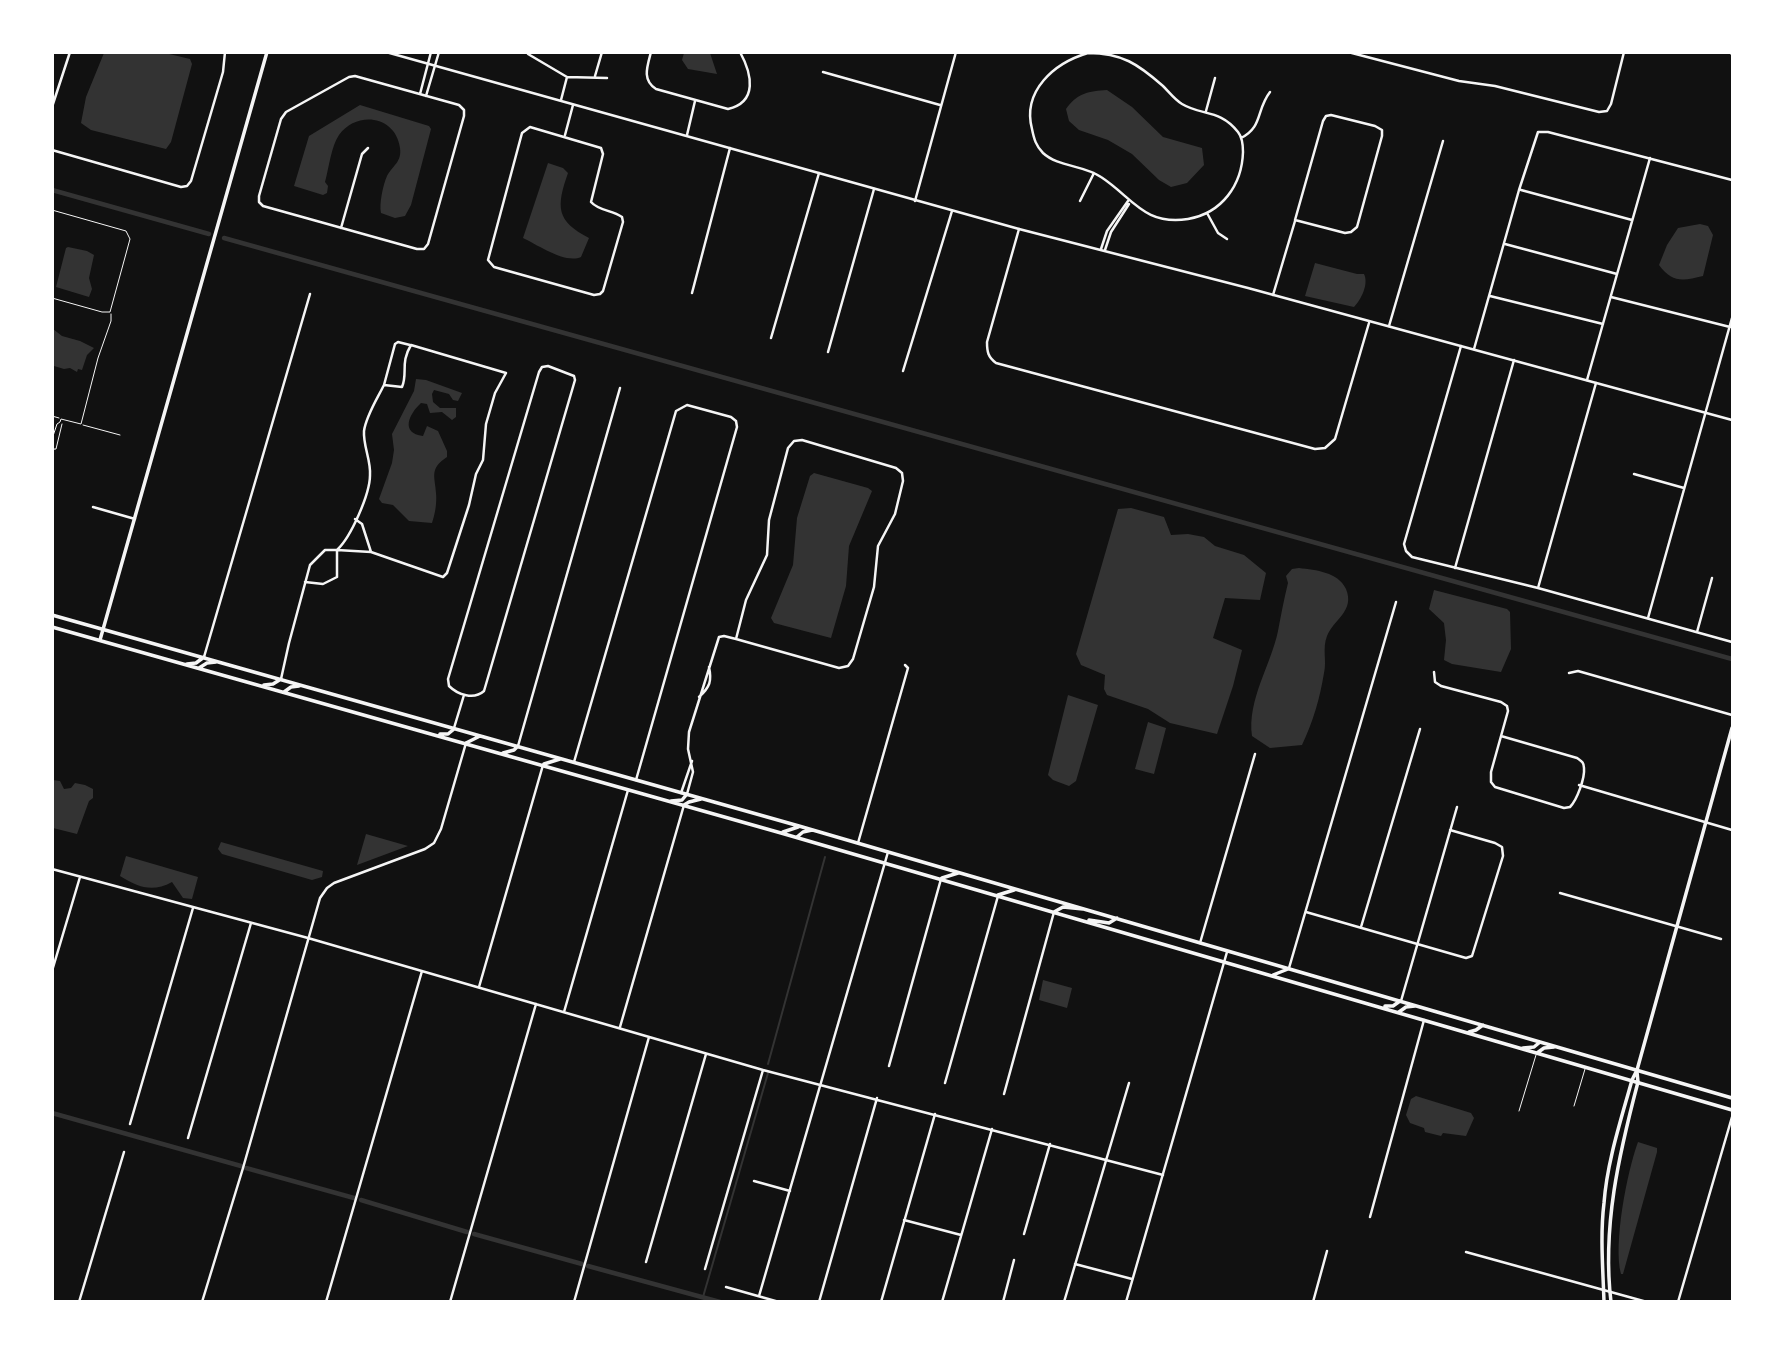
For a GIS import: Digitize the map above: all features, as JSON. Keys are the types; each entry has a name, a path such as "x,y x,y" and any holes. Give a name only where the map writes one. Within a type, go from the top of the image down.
{"main road":[{"path":"100,640 267,52"},
{"path":"52,615 814,830 1732,1098"},
{"path":"52,627 796,837 1732,1110"},
{"path":"185,664 196,663 204,657"},
{"path":"200,668 207,663 218,661"},
{"path":"259,685 272,684 281,679"},
{"path":"284,692 291,687 304,686"},
{"path":"366,715 371,705"},
{"path":"434,734 448,734 454,728"},
{"path":"1604,1301 1604,1201 1632,1080 1732,728"},
{"path":"466,743 482,736"},
{"path":"501,754 518,746"},
{"path":"543,765 562,759"},
{"path":"628,790 636,779"},
{"path":"669,801 682,800 684,793"},
{"path":"684,805 704,799"},
{"path":"781,833 792,831 799,826"},
{"path":"796,837 803,832 814,830"},
{"path":"941,879 960,873"},
{"path":"998,896 1008,891 1020,890"},
{"path":"1054,912 1063,907 1085,909"},
{"path":"1073,918 1109,923 1117,918"},
{"path":"1271,975 1282,973 1289,968"},
{"path":"1379,1007 1393,1006 1401,1001"},
{"path":"1399,1012 1406,1007 1417,1006"},
{"path":"1467,1032 1483,1025"},
{"path":"1485,1038 1490,1031 1498,1029"},
{"path":"1521,1048 1534,1047 1540,1042"},
{"path":"1537,1053 1557,1046"},
{"path":"1611,1301 1609,1256 1615,1185 1621,1145 1638,1082 1637,1070"}],"street":[{"path":"52,107 70,52"},
{"path":"52,150 181,187 187,186 191,181 223,72 225,52"},
{"path":"386,52 915,201 1732,420"},
{"path":"419,94 431,52"},
{"path":"426,96 439,52"},
{"path":"538,60 541,52"},
{"path":"595,78 602,52"},
{"path":"651,52 646,77 650,85 728,109 739,106 746,100 751,79 749,68 740,52"},
{"path":"915,201 956,52"},
{"path":"1348,52 1459,81 1495,86 1599,112 1606,111 1611,104 1624,52"},
{"path":"1088,53 1121,56 1144,70 1183,105 1219,115 1240,133 1241,138 1242,166 1234,189 1207,213 1176,221 1154,218 1129,202 1103,178 1052,159 1036,145 1029,117 1038,89 1056,66 1088,53"},
{"path":"528,54 567,77 607,78"},
{"path":"823,72 940,105"},
{"path":"355,76 426,96 459,105 464,110 464,116 428,244 424,249 263,206 259,202 281,119 286,112 355,76"},
{"path":"560,102 567,77"},
{"path":"1206,111 1215,78"},
{"path":"1241,138 1255,130 1264,99 1270,92"},
{"path":"687,135 695,101"},
{"path":"565,135 573,105"},
{"path":"1273,295 1295,220 1326,116 1364,123 1382,130 1357,227 1345,233 1295,220"},
{"path":"536,127 565,135 601,148 603,154 591,202 595,207 622,217 623,222 600,294 594,295 494,267 488,260 522,132 536,127"},
{"path":"1474,349 1538,132 1548,132 1732,180"},
{"path":"1389,326 1443,141"},
{"path":"341,228 362,154 368,148"},
{"path":"692,293 730,148"},
{"path":"1587,380 1650,159"},
{"path":"771,338 819,173"},
{"path":"1080,201 1094,173"},
{"path":"828,352 874,189"},
{"path":"1519,190 1632,220"},
{"path":"1103,250 1129,202"},
{"path":"903,372 953,211"},
{"path":"1207,213 1218,233 1227,239"},
{"path":"1019,229 987,342 990,359 996,363 1302,446 1325,448 1335,439 1369,323"},
{"path":"1504,244 1617,274"},
{"path":"204,657 310,294"},
{"path":"1489,296 1602,324"},
{"path":"1610,297 1730,327"},
{"path":"1648,618 1732,318"},
{"path":"281,679 305,582 310,565 325,550 337,550 371,552 438,576 443,577 447,573 469,505 475,474 484,460 486,424 495,393 506,373 411,345 398,342 395,344 384,385 364,431 369,485 344,544 337,550 337,577 323,584 305,582"},
{"path":"384,385 402,387 404,356 411,345"},
{"path":"1461,346 1404,544 1406,551 1412,557 1538,588 1732,642"},
{"path":"1455,568 1514,360"},
{"path":"548,366 567,372 574,376 575,380 484,691 474,696 464,695 449,686 448,680 539,372 542,367 548,366"},
{"path":"1538,588 1596,383"},
{"path":"518,746 621,388"},
{"path":"575,762 676,411 687,405 731,417 736,421 737,427 636,779"},
{"path":"684,793 693,772 688,749 689,732 719,637 736,639 839,668 848,666 853,659 874,587 878,546 895,514 903,481 902,473 896,468 873,461 802,440 794,441 788,448 769,520 767,555 746,600 736,639"},
{"path":"1634,474 1684,488"},
{"path":"93,507 135,519"},
{"path":"355,519 362,524 371,552"},
{"path":"1696,632 1712,578"},
{"path":"1289,968 1396,602"},
{"path":"858,843 908,668 905,665"},
{"path":"699,697 708,689 712,679 709,666"},
{"path":"1569,673 1578,671 1732,715"},
{"path":"1434,672 1435,682 1441,687 1501,702 1507,706 1508,711 1490,772 1494,787 1564,808 1574,803 1584,768 1582,762 1577,758 1501,736"},
{"path":"703,682 710,684"},
{"path":"454,728 464,695"},
{"path":"1361,927 1420,729"},
{"path":"202,1301 320,898 327,888 343,878 425,849 434,843 441,829 466,743"},
{"path":"1200,943 1255,754"},
{"path":"479,987 543,765"},
{"path":"1579,785 1732,830"},
{"path":"564,1012 628,790"},
{"path":"620,1027 684,805"},
{"path":"1401,1001 1457,807"},
{"path":"1306,912 1466,958 1472,956 1503,856 1502,848 1495,843 1450,830"},
{"path":"759,1296 888,852"},
{"path":"52,869 309,938 763,1070 1163,1174"},
{"path":"52,971 80,877"},
{"path":"889,1066 941,879"},
{"path":"1560,893 1721,939"},
{"path":"945,1083 998,896"},
{"path":"130,1124 193,908"},
{"path":"1004,1094 1054,912"},
{"path":"188,1138 251,923"},
{"path":"1126,1301 1227,951"},
{"path":"326,1301 422,971"},
{"path":"450,1301 536,1004"},
{"path":"1370,1217 1424,1020"},
{"path":"574,1301 649,1037"},
{"path":"646,1262 706,1054"},
{"path":"705,1269 763,1070"},
{"path":"1064,1301 1129,1083"},
{"path":"819,1301 877,1098"},
{"path":"881,1301 935,1114"},
{"path":"1678,1301 1732,1117"},
{"path":"942,1301 992,1129"},
{"path":"1024,1234 1050,1144"},
{"path":"79,1301 124,1152"},
{"path":"754,1181 790,1191"},
{"path":"904,1220 961,1235"},
{"path":"1313,1301 1327,1251"},
{"path":"1466,1252 1647,1301"},
{"path":"1003,1301 1014,1260"},
{"path":"1075,1265 1132,1279"},
{"path":"726,1287 779,1301"}],"lane":[{"path":"52,210 126,231 130,239 110,312 111,321 98,358 81,424"},
{"path":"52,298 110,312"},
{"path":"52,416 120,435"},
{"path":"52,439 61,419"},
{"path":"52,453 53,449 56,449 62,425 60,422"},
{"path":"1519,1111 1537,1053"},
{"path":"1574,1106 1585,1067"}],"shaded area":[{"path":"104,53 165,53 190,59 192,64 171,142 166,149 91,130 81,123 86,97"},
{"path":"684,53 710,53 717,74 688,69 682,60"},
{"path":"1107,90 1132,107 1163,137 1202,148 1204,165 1187,183 1171,187 1159,180 1132,154 1108,140 1079,130 1069,121 1066,109 1075,99 1089,92"},
{"path":"360,105 429,126 431,129 411,205 405,216 395,218 381,213 384,184 398,160 400,148 391,129 375,120 356,122 339,135 332,151 325,182 328,186 327,193 323,195 294,186 309,136"},
{"path":"548,163 563,168 568,173 562,195 562,212 570,225 589,238 581,257 560,256 523,238"},
{"path":"1700,224 1708,226 1713,235 1703,276 1673,278 1659,265 1667,245 1678,228"},
{"path":"68,247 94,255 89,278 92,289 89,297 56,287"},
{"path":"1315,263 1364,274 1364,292 1354,307 1305,296"},
{"path":"53,329 62,336 94,348 87,355 82,370 78,369 77,372 70,368 54,366 53,370"},
{"path":"416,379 462,393 458,401 453,400 449,394 434,390 432,394 433,402 440,408 456,408 456,417 452,420 442,412 430,413 427,404 421,403 410,417 411,431 423,436 427,426 438,431 447,451 447,457 434,473 436,501 432,523 409,521 393,505 382,503 379,499 392,463 392,434 414,391"},
{"path":"814,473 872,491 849,546 846,586 831,638 774,623 771,618 793,565 797,518 810,476"},
{"path":"1131,508 1164,517 1171,535 1204,537 1215,546 1244,555 1266,573 1260,600 1225,598 1213,638 1242,650 1217,734 1170,723 1148,709 1107,695 1104,689 1105,675 1081,665 1076,654 1118,509"},
{"path":"1292,569 1326,573 1338,579 1346,589 1348,603 1327,636 1320,692 1302,745 1270,748 1252,736 1253,709 1275,644 1288,583 1286,576"},
{"path":"1434,590 1510,612 1511,649 1501,672 1452,664 1444,660 1444,623 1429,609"},
{"path":"1068,695 1098,705 1076,781 1069,786 1053,780 1048,775"},
{"path":"1148,722 1166,728 1154,774 1135,769"},
{"path":"53,780 60,781 64,789 71,788 75,783 93,789 93,798 89,801 77,834 53,828"},
{"path":"366,834 408,846 357,865"},
{"path":"221,842 323,871 322,877 312,880 222,854 218,849"},
{"path":"126,856 198,877 192,899 183,898 172,882 152,888 120,876"},
{"path":"1043,980 1072,988 1067,1008 1039,1000"},
{"path":"1416,1096 1471,1113 1474,1118 1466,1136 1443,1133 1441,1136 1425,1132 1424,1128 1410,1123 1406,1115 1411,1099"},
{"path":"1638,1142 1657,1148 1657,1152 1621,1274 1619,1245 1622,1208"}],"waterway":[{"path":"52,190 209,234"},
{"path":"224,238 1732,659"},
{"path":"768,1064 825,857"},
{"path":"703,1297 768,1073"},
{"path":"52,1113 241,1166"},
{"path":"246,1168 354,1198"},
{"path":"361,1200 467,1232"},
{"path":"474,1234 582,1264"},
{"path":"588,1266 720,1302"}]}
